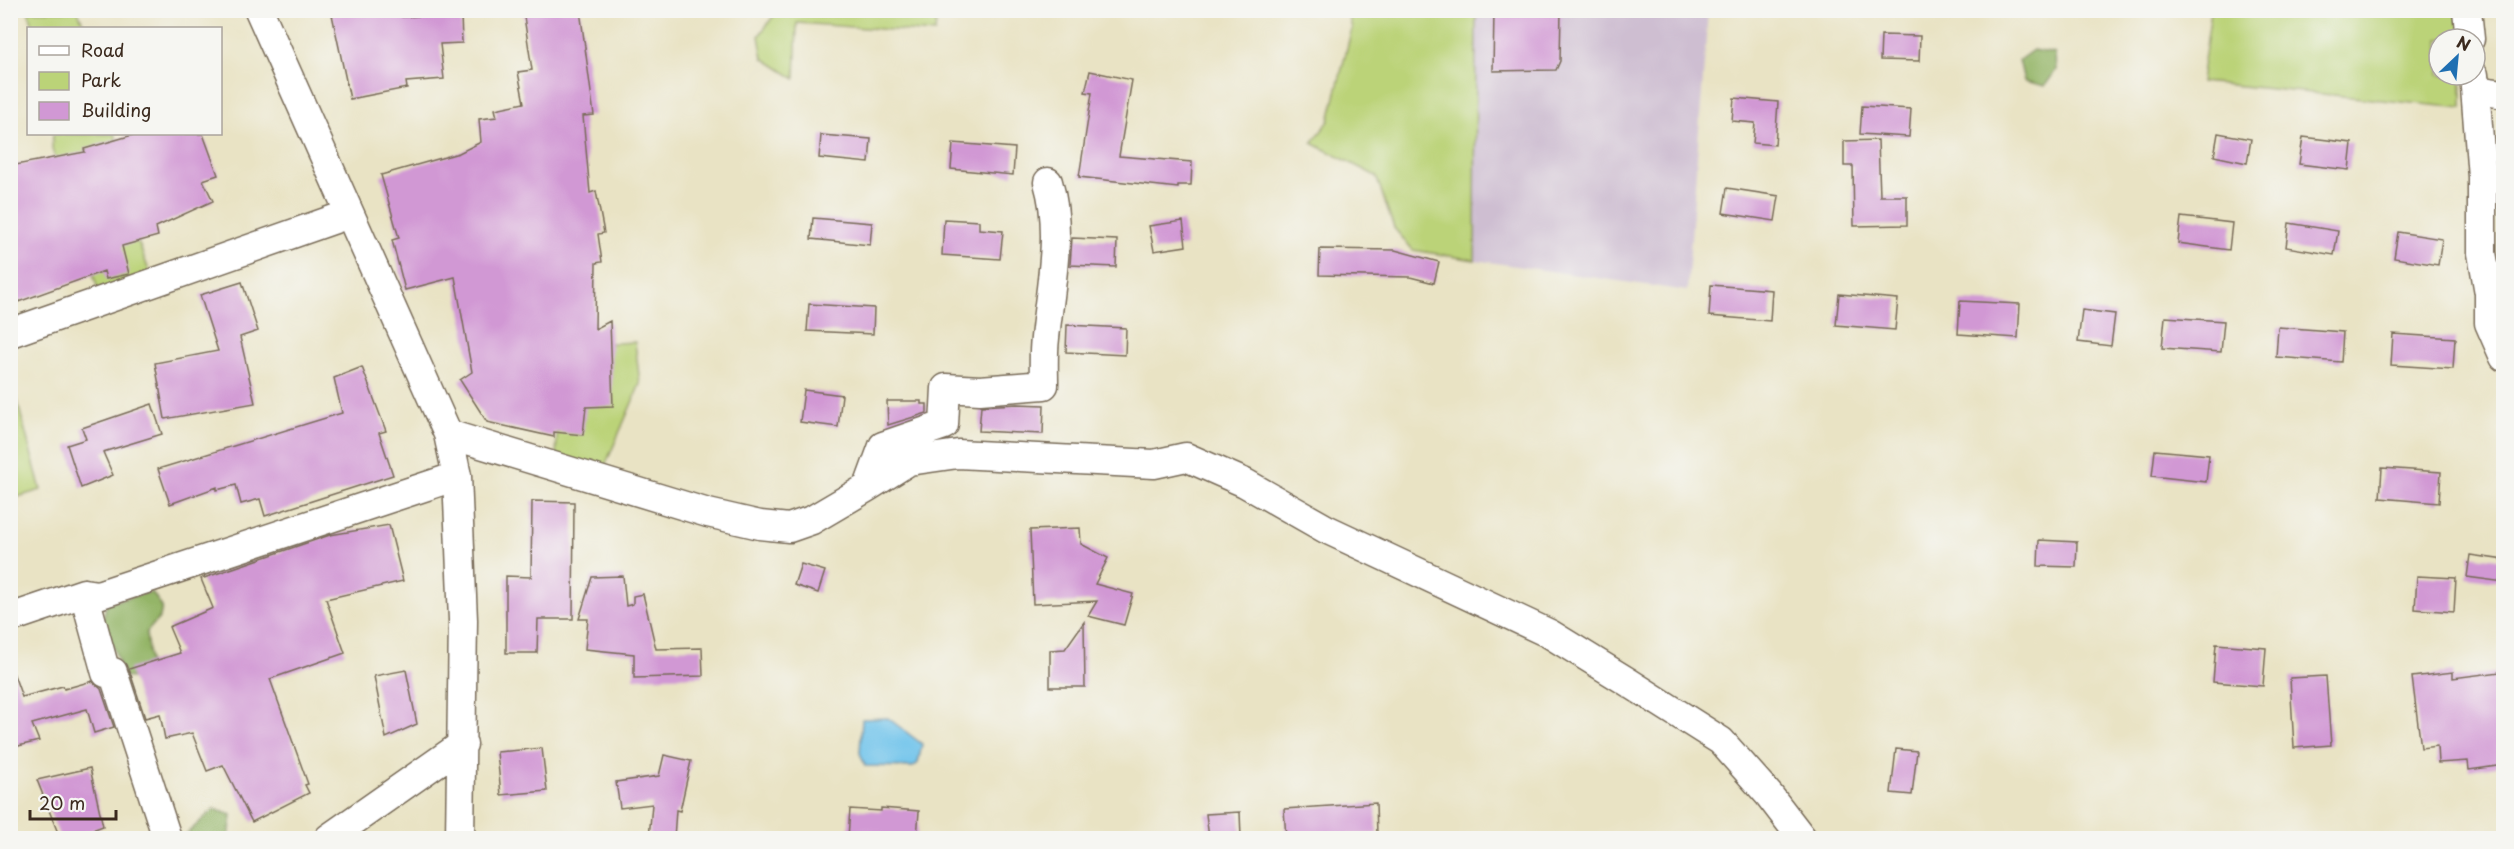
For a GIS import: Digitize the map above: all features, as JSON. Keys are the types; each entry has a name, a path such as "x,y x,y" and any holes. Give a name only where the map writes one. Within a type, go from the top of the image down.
{"street":[{"path":"259,10 448,434 457,476 463,620 460,838"},
{"path":"2467,10 2469,27"},
{"path":"2485,87 2482,253 2489,293 2489,323 2504,357"},
{"path":"868,486 883,446 944,425 946,388 980,390 1044,385 1044,342 1054,270 1054,201 1048,182"},
{"path":"10,333 349,214"},
{"path":"448,434 708,513 760,525 789,528 812,520 909,461 958,454 1154,464 1186,457 1245,483 1326,529 1550,634 1628,682 1721,741 1802,838"},
{"path":"10,618 84,593 98,595 457,476"},
{"path":"84,593 106,673 113,672 167,838"},
{"path":"329,838 463,744"}],"shaded area":[{"path":"1476,11 1708,11 1687,291 1475,260"}],"green space":[{"path":"28,11 78,11 85,27 34,27"},
{"path":"777,11 937,11 935,33 797,23 795,79 763,58 759,36"},
{"path":"1347,11 1476,11 1475,260 1413,250 1394,228 1376,176 1312,143 1329,121 1352,28"},
{"path":"2211,11 2460,11 2461,27 2427,27 2427,87 2462,87 2462,108 2201,82"},
{"path":"2033,50 2055,54 2056,70 2045,86 2024,81 2019,60"},
{"path":"53,135 115,135 139,244 151,276 99,292 52,149"},
{"path":"635,342 640,384 602,473 556,461 560,346"},
{"path":"11,378 41,490 10,499"},
{"path":"152,592 162,607 160,617 146,633 150,666 140,679 124,677 103,618 107,603"},
{"path":"214,809 232,815 229,838 182,838"}],"water":[{"path":"888,718 922,744 918,763 913,767 865,766 860,753 862,719"}],"building":[{"path":"331,10 401,10 402,17 461,14 462,43 440,44 444,79 406,82 407,88 350,99"},
{"path":"523,10 580,10 594,115 583,116 590,193 596,191 604,233 598,234 602,262 596,263 595,329 610,321 613,406 586,407 583,435 554,432 554,437 487,422 460,380 472,372 455,277 405,290 392,240 399,238 381,175 459,153 481,142 479,119 497,117 495,109 524,103 518,72 532,70"},
{"path":"1494,10 1561,10 1560,61 1556,70 1493,71"},
{"path":"1881,35 1920,36 1919,61 1880,60"},
{"path":"1090,71 1132,80 1119,156 1192,162 1191,185 1178,185 1178,188 1079,177 1092,93 1085,92"},
{"path":"1734,98 1778,102 1775,145 1753,143 1755,123 1732,121"},
{"path":"1862,106 1911,109 1909,137 1860,134"},
{"path":"2218,133 2251,139 2247,163 2214,156"},
{"path":"133,135 203,135 218,175 203,180 213,201 156,227 158,236 122,246 129,274 106,279 104,271 10,305 10,166 85,152 84,149"},
{"path":"821,135 871,139 869,163 819,158"},
{"path":"2303,137 2352,143 2349,170 2299,164"},
{"path":"1878,140 1880,196 1907,196 1907,225 1854,226 1853,166 1844,166 1844,141"},
{"path":"953,143 1015,148 1013,175 951,169"},
{"path":"1727,188 1779,196 1775,221 1723,213"},
{"path":"2181,217 2232,223 2229,250 2178,243"},
{"path":"813,218 872,223 870,245 811,239"},
{"path":"944,219 979,221 979,229 1003,231 1000,259 942,255"},
{"path":"1183,221 1186,246 1154,251 1149,226"},
{"path":"2289,223 2338,231 2334,255 2286,247"},
{"path":"2398,232 2442,239 2438,265 2394,258"},
{"path":"1072,238 1117,240 1116,267 1070,265"},
{"path":"1320,249 1395,250 1439,262 1434,283 1410,277 1319,275"},
{"path":"242,282 258,331 240,337 255,403 165,419 155,363 218,351 200,295"},
{"path":"1711,285 1772,290 1770,321 1709,316"},
{"path":"1839,294 1898,299 1895,330 1836,325"},
{"path":"1960,301 2020,304 2018,338 1958,334"},
{"path":"809,304 874,308 873,334 807,331"},
{"path":"2082,310 2115,314 2111,346 2078,342"},
{"path":"2165,317 2224,321 2221,352 2162,348"},
{"path":"1067,325 1126,328 1125,355 1066,352"},
{"path":"2278,327 2343,332 2341,362 2276,357"},
{"path":"2393,334 2455,338 2453,369 2391,365"},
{"path":"362,367 386,431 379,433 393,475 265,516 260,499 241,504 236,485 217,490 217,487 170,504 158,469 342,413 334,378"},
{"path":"804,390 842,395 838,427 800,422"},
{"path":"887,401 921,401 921,404 927,404 927,413 888,425"},
{"path":"152,404 162,434 103,452 113,475 81,488 67,445 86,439 82,428"},
{"path":"1044,405 1043,434 979,431 981,406"},
{"path":"2155,450 2209,455 2206,482 2152,476"},
{"path":"2382,468 2441,472 2439,503 2380,498"},
{"path":"532,501 574,502 573,619 538,619 537,653 506,653 506,576 531,577"},
{"path":"389,525 403,581 326,599 345,653 270,679 308,784 305,785 309,793 252,822 223,765 207,771 192,733 165,739 160,714 145,718 129,669 180,653 169,627 213,608 201,579 330,535"},
{"path":"1080,528 1081,544 1108,558 1095,584 1133,594 1124,625 1088,616 1097,601 1033,604 1030,530"},
{"path":"2039,540 2077,542 2076,567 2038,566"},
{"path":"2470,555 2504,560 2504,582 2467,577"},
{"path":"801,564 825,571 818,593 794,585"},
{"path":"623,576 626,606 633,604 633,596 643,594 656,649 702,648 703,676 634,678 634,654 585,649 588,619 579,619 592,577"},
{"path":"2417,576 2456,578 2454,612 2415,609"},
{"path":"1084,622 1085,687 1050,687 1050,650 1065,649"},
{"path":"2216,644 2266,648 2263,686 2213,682"},
{"path":"406,670 417,724 386,738 374,676"},
{"path":"13,672 22,697 92,681 101,689 114,727 94,733 87,709 32,724 39,741 10,748 10,673"},
{"path":"2453,672 2453,678 2500,672 2504,705 2504,765 2469,770 2468,761 2438,763 2437,746 2421,748 2412,677"},
{"path":"2326,676 2331,745 2294,748 2290,678"},
{"path":"542,748 547,791 501,795 497,752"},
{"path":"1896,749 1917,751 1912,795 1891,793"},
{"path":"664,755 691,761 680,811 676,810 674,838 649,838 652,804 620,808 616,782 659,776"},
{"path":"90,768 103,826 71,838 60,838 37,780"},
{"path":"1376,803 1377,834 1343,835 1343,838 1286,838 1284,809"},
{"path":"881,808 919,811 917,838 848,838 850,809 881,811"},
{"path":"1240,812 1241,838 1209,838 1206,814"}]}
